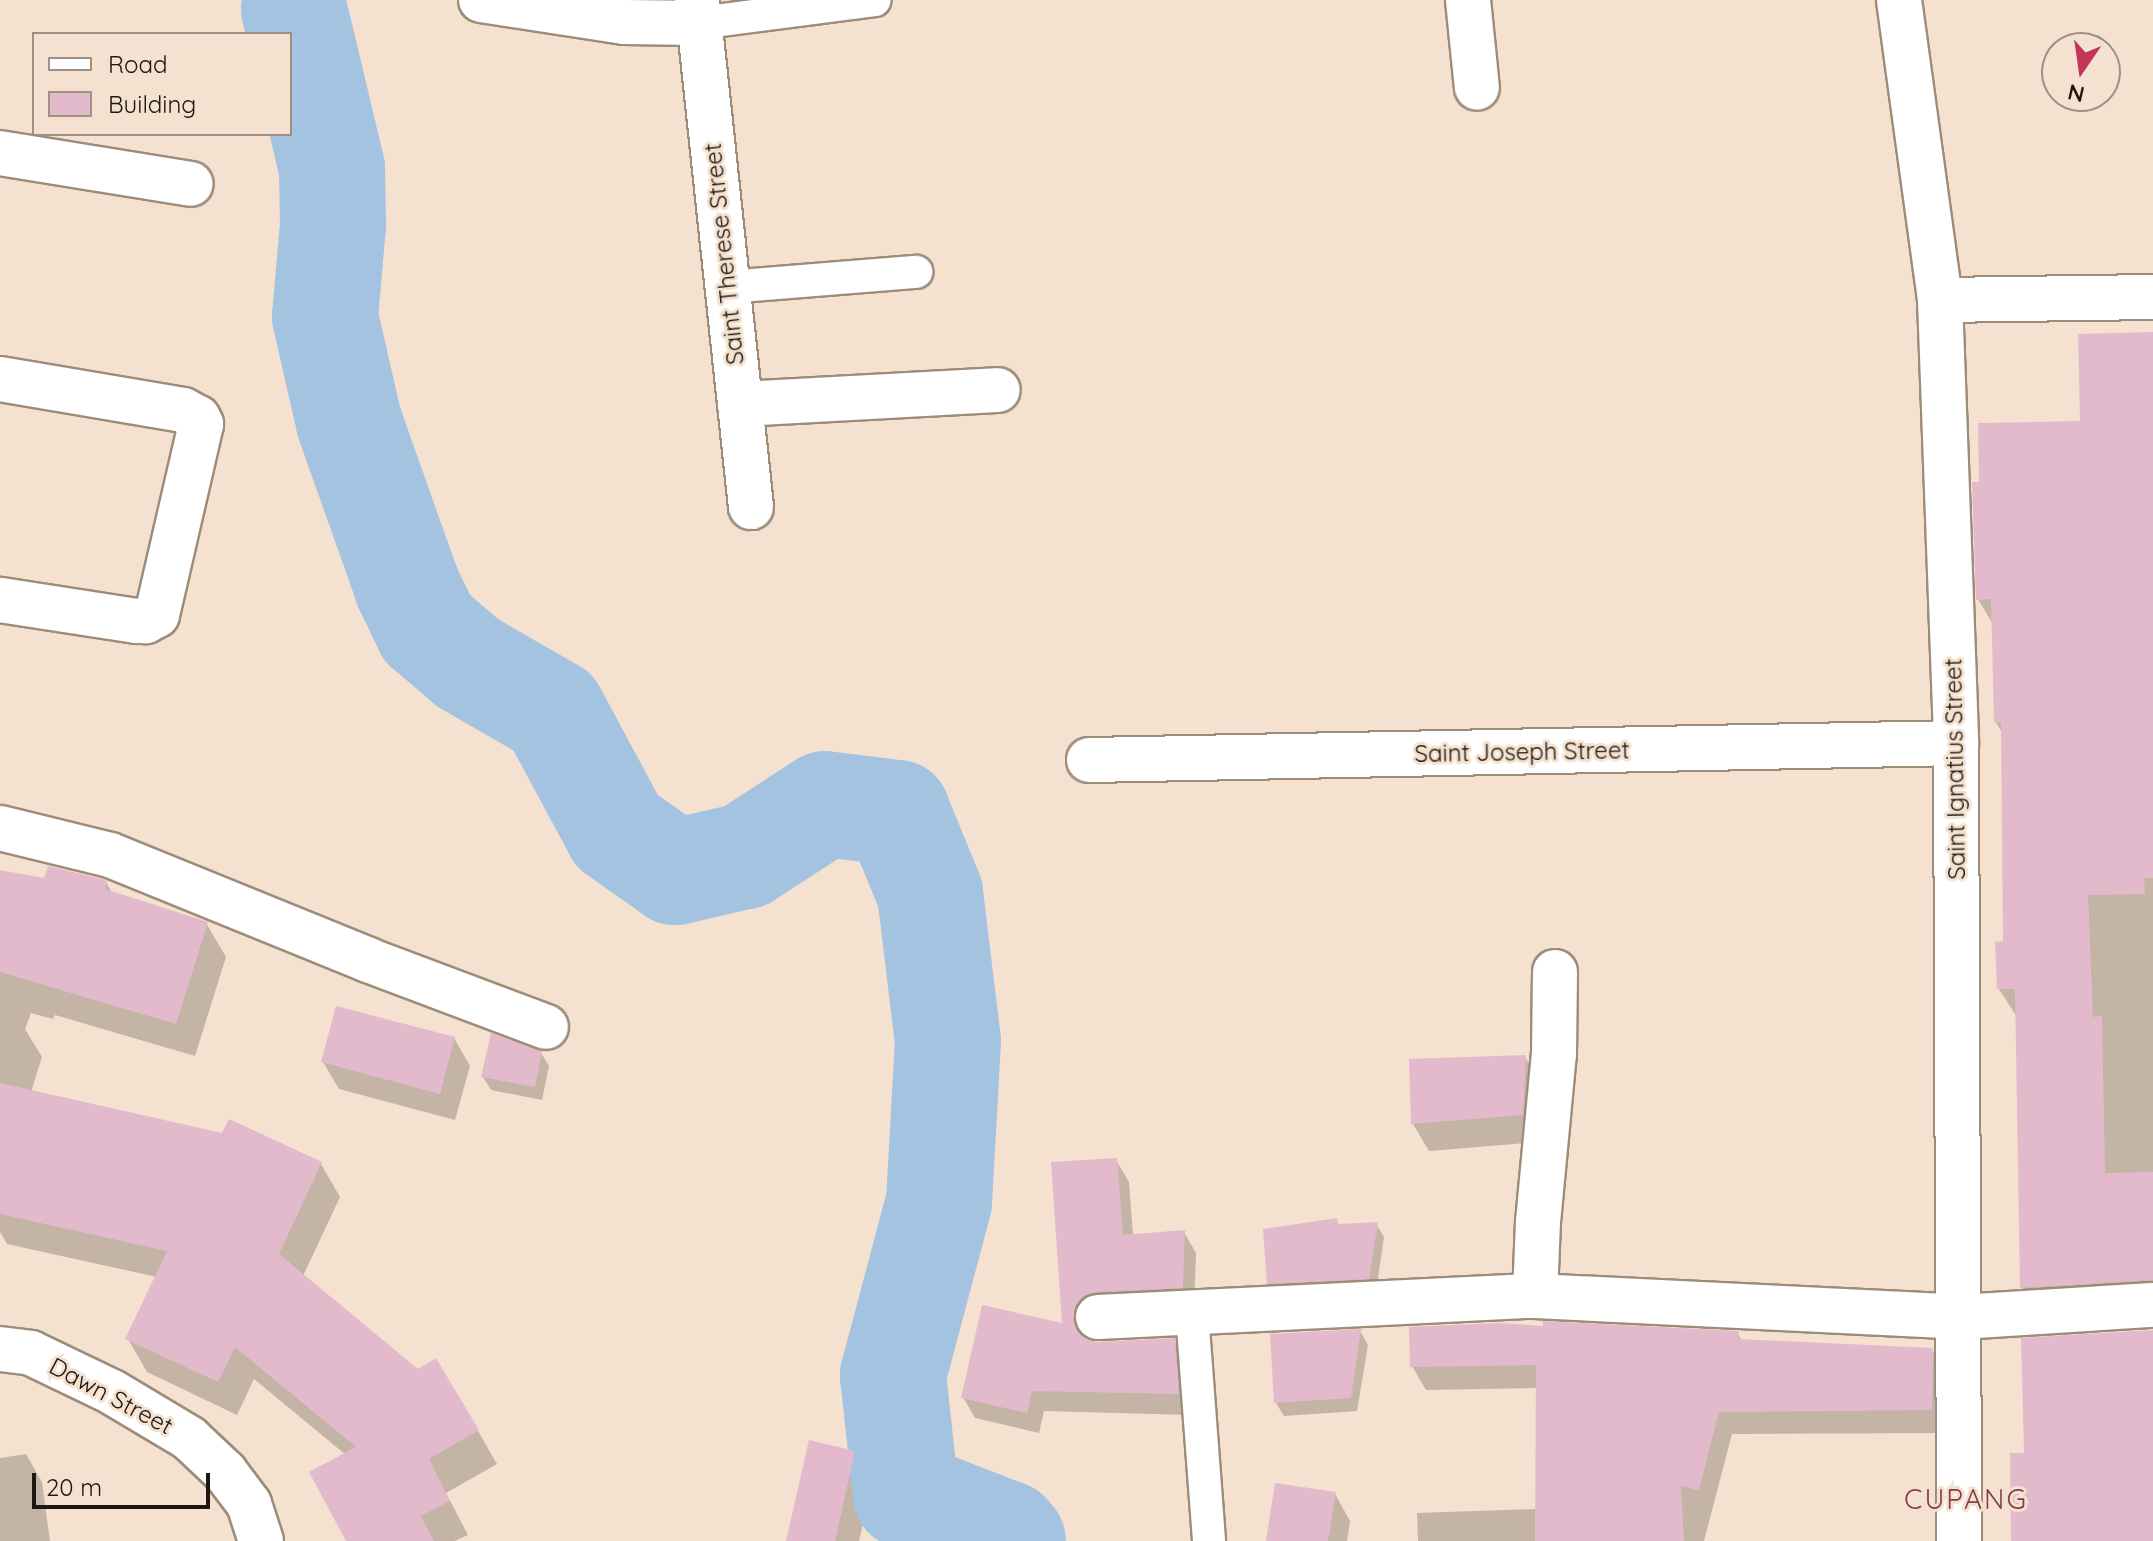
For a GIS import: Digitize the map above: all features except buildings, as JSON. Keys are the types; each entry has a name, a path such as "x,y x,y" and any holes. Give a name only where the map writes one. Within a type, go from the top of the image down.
{"street":[{"path":"481,0 624,22 698,12"},
{"path":"1468,0 1477,88"},
{"name":"Saint Ignatius Street","path":"1899,0 1940,300 1956,743 1959,1541"},
{"name":"Saint Therese Street","path":"698,12 751,507"},
{"path":"0,153 191,184"},
{"path":"1940,300 2153,297"},
{"path":"0,379 183,410 198,418 201,424 157,615 146,621 136,621 0,600"},
{"path":"740,404 998,390"},
{"name":"Saint Joseph Street","path":"1089,760 1956,743"},
{"path":"0,828 110,855 546,1027"},
{"path":"1535,1296 1538,1222 1554,1054 1555,972"},
{"path":"1098,1317 1535,1296 1960,1317 2153,1305"},
{"name":"Dawn Street","path":"0,1349 31,1353 112,1392 189,1438 225,1472 249,1504 261,1541"}],"lane":[{"path":"698,12 875,0"},
{"path":"728,287 916,272"},
{"path":"1192,1314 1209,1541"}],"waterway":[{"path":"294,9 332,168 333,225 325,317 349,422 407,586 427,628 468,663 553,712 617,831 675,872 745,856 825,804 897,813 930,893 948,1041 939,1202 893,1375 906,1495 1007,1534 1013,1541"}],"district":[{"name":"CUPANG","path":"1966,1499"}]}
